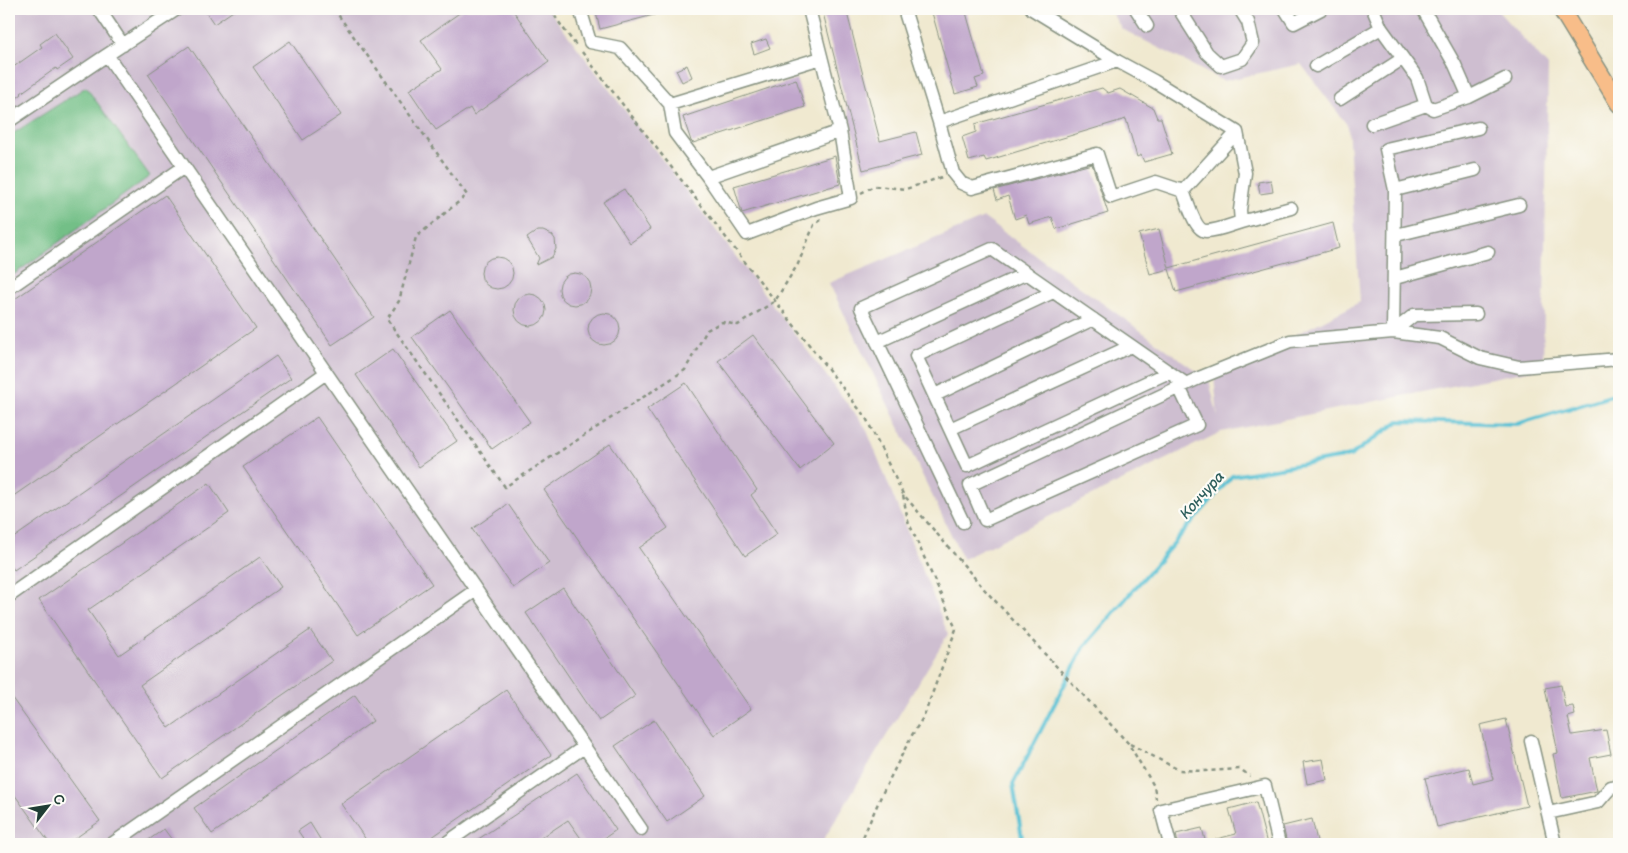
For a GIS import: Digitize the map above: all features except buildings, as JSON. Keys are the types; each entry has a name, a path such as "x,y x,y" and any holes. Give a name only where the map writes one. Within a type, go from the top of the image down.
{"main road":[{"path":"1561,9 1619,104"}],"lane":[{"path":"99,9 122,45"},
{"path":"9,121 176,9"},
{"path":"580,9 590,42 620,48 670,104 675,133 747,234 816,208 851,198 840,132 809,9"},
{"path":"904,9 953,174 961,183 972,188 1097,154 1111,197 1156,182 1183,191 1197,225 1201,230 1207,231 1291,208"},
{"path":"1032,9 1237,132 1245,173 1240,210 1242,222"},
{"path":"1136,9 1147,26"},
{"path":"1179,9 1207,52 1221,66 1242,59 1253,43 1248,22 1240,9"},
{"path":"1285,9 1294,23 1321,9"},
{"path":"1373,9 1381,28 1416,78 1426,105 1433,109 1469,96 1505,79"},
{"path":"1423,9 1455,65 1469,96"},
{"path":"1316,66 1381,28"},
{"path":"107,55 641,829"},
{"path":"670,104 821,58"},
{"path":"1340,99 1402,59"},
{"path":"939,122 1117,61"},
{"path":"1372,124 1426,105"},
{"path":"1393,332 1396,235 1395,190 1386,149 1478,128"},
{"path":"708,177 840,132"},
{"path":"1183,191 1237,132"},
{"path":"9,288 184,167"},
{"path":"1395,190 1475,170"},
{"path":"1396,235 1519,205"},
{"path":"963,522 861,308 992,249 1169,372 1183,386 1197,425 985,520 970,486 1183,386 1290,341 1393,332 1440,338 1480,358 1519,367 1619,359"},
{"path":"1395,278 1488,252"},
{"path":"877,342 1026,273"},
{"path":"1053,292 916,356 967,466 1169,372"},
{"path":"1393,332 1414,315 1476,314"},
{"path":"934,396 1093,319"},
{"path":"950,428 1131,346"},
{"path":"9,596 326,373"},
{"path":"112,844 476,590"},
{"path":"1532,741 1555,844"},
{"path":"445,844 584,747"},
{"path":"1170,844 1161,810 1265,786 1279,844"},
{"path":"1548,813 1598,802 1611,787 1619,786"}],"path":[{"path":"334,9 467,196 416,237 399,301 387,319 505,487 685,370 707,330 722,322 738,325 775,301 798,264 814,225 822,220"},
{"path":"550,9 866,418 903,494 986,590 1128,744 1154,786 1156,802"},
{"path":"851,198 874,186 906,189 953,174"},
{"path":"860,844 907,743 924,716 956,629 908,521 903,494"},
{"path":"1128,744 1179,770 1240,769"}],"shaded area":[{"path":"20,9 548,9 866,428 948,634 821,844 9,844 9,14"},
{"path":"1109,9 1496,9 1548,66 1543,368 1221,432 963,559 829,283 984,218 1209,380 1218,417 1214,376 1360,302 1348,126 1301,64 1223,81 1122,29"}],"green space":[{"path":"86,87 150,176 9,278 9,136"}],"waterway":[{"name":"Кончура","path":"1023,844 1013,784 1084,647 1232,476 1350,456 1399,421 1517,424 1614,395 1619,396"}]}
